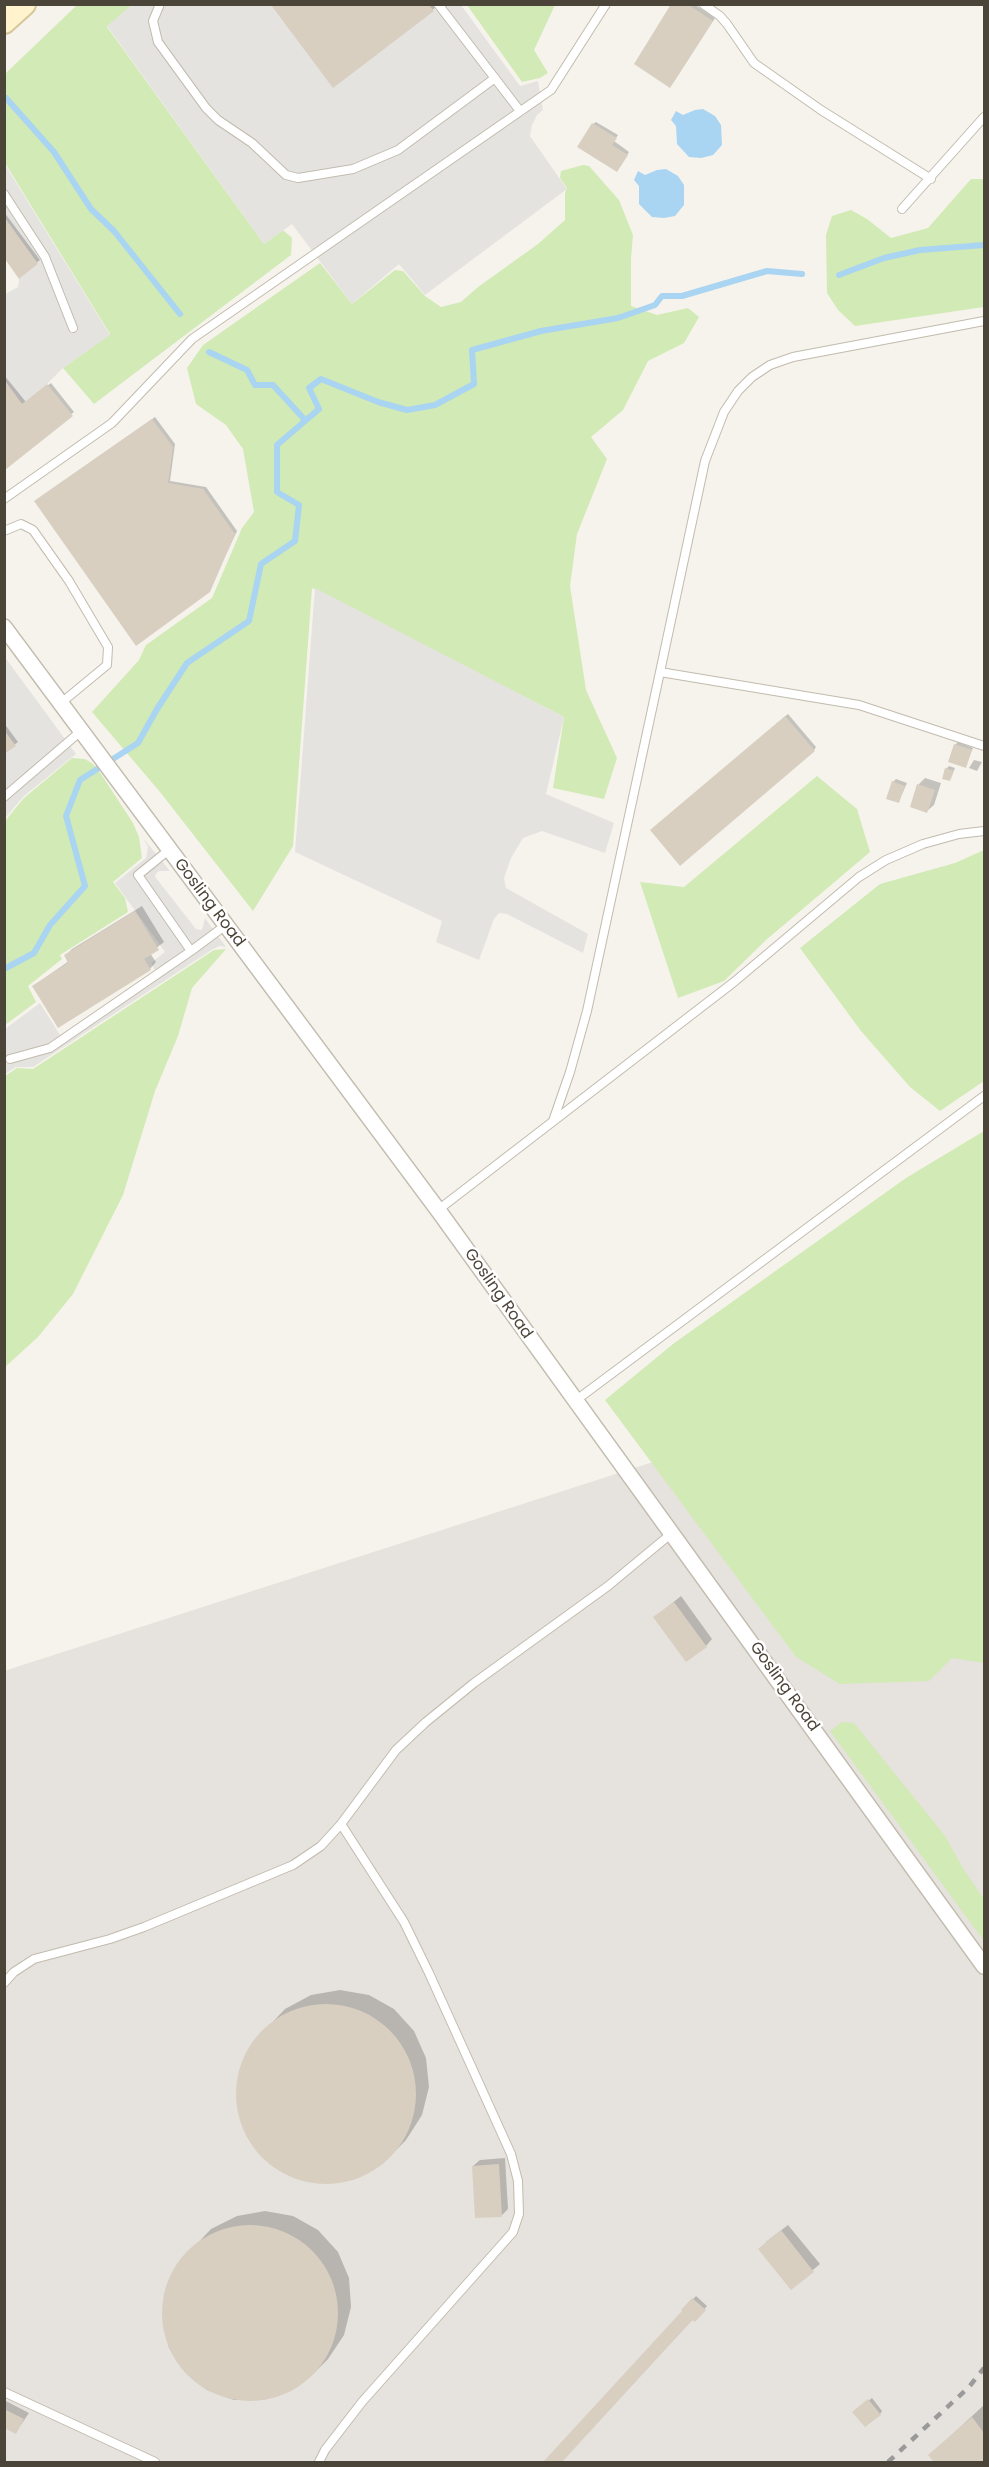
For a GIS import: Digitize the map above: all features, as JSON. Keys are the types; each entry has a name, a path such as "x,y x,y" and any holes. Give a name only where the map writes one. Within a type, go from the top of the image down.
{"main road":[{"path":"4,22 24,4"}],"street":[{"name":"Gosling Road","path":"4,627 438,1209 984,1966"}],"lane":[{"path":"160,4 153,21 158,42 206,108 218,120 252,142 286,175 298,178 353,169 398,150 495,78"},
{"path":"438,4 520,111"},
{"path":"4,500 112,423 192,339 551,90 606,4"},
{"path":"703,4 727,24 754,63 821,110 931,179"},
{"path":"902,209 984,117"},
{"path":"4,194 45,257 73,327"},
{"path":"553,1121 587,1011 705,461 724,412 738,391 752,377 770,366 793,357 984,321"},
{"path":"4,531 21,524 33,530 69,581 108,647 107,665 61,703"},
{"path":"660,672 859,705 984,746"},
{"path":"4,797 81,731"},
{"path":"438,1209 734,982 859,877 886,860 923,844 959,834 984,831"},
{"path":"170,849 138,875 191,951"},
{"path":"10,1059 50,1048 226,925"},
{"path":"575,1401 984,1096"},
{"path":"4,1983 14,1972 34,1959 127,1933 293,1865 321,1846 341,1824 396,1750 426,1722 474,1683 608,1586 672,1533"},
{"path":"319,2463 325,2450 362,2402 513,2232 519,2214 518,2181 511,2154 404,1922 341,1824"},
{"path":"4,2392 155,2463"}],"shaded area":[{"path":"132,5 461,5 520,86 538,81 543,110 537,115 532,125 530,136 567,189 425,295 399,264 352,304 292,224 264,244 107,26"},
{"path":"4,163 110,335 63,368 22,404 5,381 5,294 18,287 19,279 38,264 5,218"},
{"path":"315,588 564,717 546,794 614,823 605,853 542,831 523,838 511,858 504,878 506,888 588,934 583,953 507,914 499,913 494,919 479,960 436,942 442,921 295,852"},
{"path":"4,656 76,754 24,796 5,818"},
{"path":"143,838 170,871 159,871 155,875 156,878 196,929 202,930 205,918 226,947 220,946 213,949 33,1067 16,1067 5,1074 5,1029 40,1003 60,1035 157,974 151,963 165,952 115,883 146,858 148,847"},
{"path":"653,1462 796,1657 984,1652 984,2462 5,2462 4,1671"}],"green space":[{"path":"77,5 132,5 107,27 264,244 283,230 292,238 291,255 94,404 63,368 110,334 5,163 5,74"},
{"path":"467,5 555,5 534,50 548,73 540,78 522,82"},
{"path":"583,165 589,166 619,200 633,235 631,306 657,315 688,308 699,317 684,343 648,361 623,410 591,437 607,459 577,534 570,586 586,690 617,758 604,799 553,788 564,717 312,588 293,846 253,911 160,792 92,712 139,660 146,645 212,598 242,528 254,512 243,449 226,425 196,404 187,368 203,345 320,263 352,304 395,270 403,271 425,296 441,307 461,302 538,244 565,220 567,188 560,178 561,171"},
{"path":"971,179 984,179 984,307 855,326 838,310 827,293 826,235 832,216 851,210 867,219 891,238 928,228"},
{"path":"72,758 85,759 93,764 101,774 133,823 139,837 142,858 113,882 125,898 128,912 60,955 62,959 28,986 36,1002 5,1025 5,821 24,798"},
{"path":"817,776 857,809 870,852 766,940 724,981 678,998 640,882 684,887"},
{"path":"984,850 984,1081 940,1111 910,1087 861,1031 800,948 880,884 955,863"},
{"path":"226,949 192,988 178,1036 155,1091 123,1195 73,1294 38,1337 5,1367 5,1076 17,1068 33,1069 214,950"},
{"path":"984,1131 984,1663 952,1658 929,1681 840,1684 796,1657 605,1400 673,1344 906,1178"},
{"path":"842,1722 854,1723 945,1836 984,1899 984,1941 830,1731"}],"water":[{"path":"703,109 715,116 721,125 722,145 713,155 701,158 689,157 677,144 676,126 671,120 676,111 683,115"},
{"path":"666,169 678,176 684,185 684,205 675,216 652,217 639,204 639,186 634,180 638,171 645,175"}],"building":[{"path":"671,4 687,4 713,21 670,88 634,64"},
{"path":"271,5 429,5 434,11 333,88"},
{"path":"592,123 617,138 612,145 628,155 617,172 577,147"},
{"path":"5,218 38,264 19,279 5,259"},
{"path":"5,381 22,404 47,384 73,416 5,470"},
{"path":"152,419 173,447 168,483 203,489 235,534 210,592 136,646 34,501"},
{"path":"785,716 815,751 680,866 650,830"},
{"path":"4,730 16,746 4,754"},
{"path":"954,744 972,750 966,768 948,762"},
{"path":"945,768 954,771 950,781 942,779"},
{"path":"892,781 905,786 899,803 886,799"},
{"path":"917,784 935,790 927,813 910,807"},
{"path":"135,911 159,950 144,959 151,970 58,1028 32,986 68,963 64,955"},
{"path":"674,1602 707,1647 686,1662 653,1617"},
{"path":"326,2004 360,2011 376,2019 390,2030 401,2044 409,2060 416,2094 409,2128 401,2144 390,2158 376,2169 360,2177 326,2184 292,2177 276,2169 262,2158 251,2144 243,2128 236,2094 243,2060 251,2044 262,2030 276,2019 292,2011"},
{"path":"499,2164 502,2217 475,2218 472,2166"},
{"path":"250,2225 267,2226 284,2231 312,2251 332,2279 337,2296 337,2330 332,2347 312,2375 284,2395 267,2400 250,2401 233,2400 216,2395 188,2375 168,2347 163,2330 162,2313 163,2296 168,2279 188,2251 216,2231 233,2226"},
{"path":"781,2230 814,2272 791,2290 758,2249"},
{"path":"692,2298 706,2310 695,2322 692,2320 562,2462 543,2462 682,2311"},
{"path":"868,2399 881,2415 865,2427 852,2412"},
{"path":"4,2409 24,2419 16,2434 4,2428"},
{"path":"972,2417 984,2433 984,2462 934,2462 928,2455"}],"waterway":[{"path":"6,98 54,152 91,209 114,231 180,314"},
{"path":"839,275 884,258 920,250 984,245"},
{"path":"4,969 34,953 50,925 85,886 66,816 80,780 138,743 187,663 249,621 261,564 295,541 299,505 277,492 277,445 319,409 309,388 321,379 378,402 407,410 435,405 474,384 472,350 541,331 618,318 655,305 662,296 682,296 767,271 802,274"},
{"path":"209,352 247,370 255,385 273,385 305,420"}],"railway":[{"path":"888,2462 969,2387 984,2368"}]}
